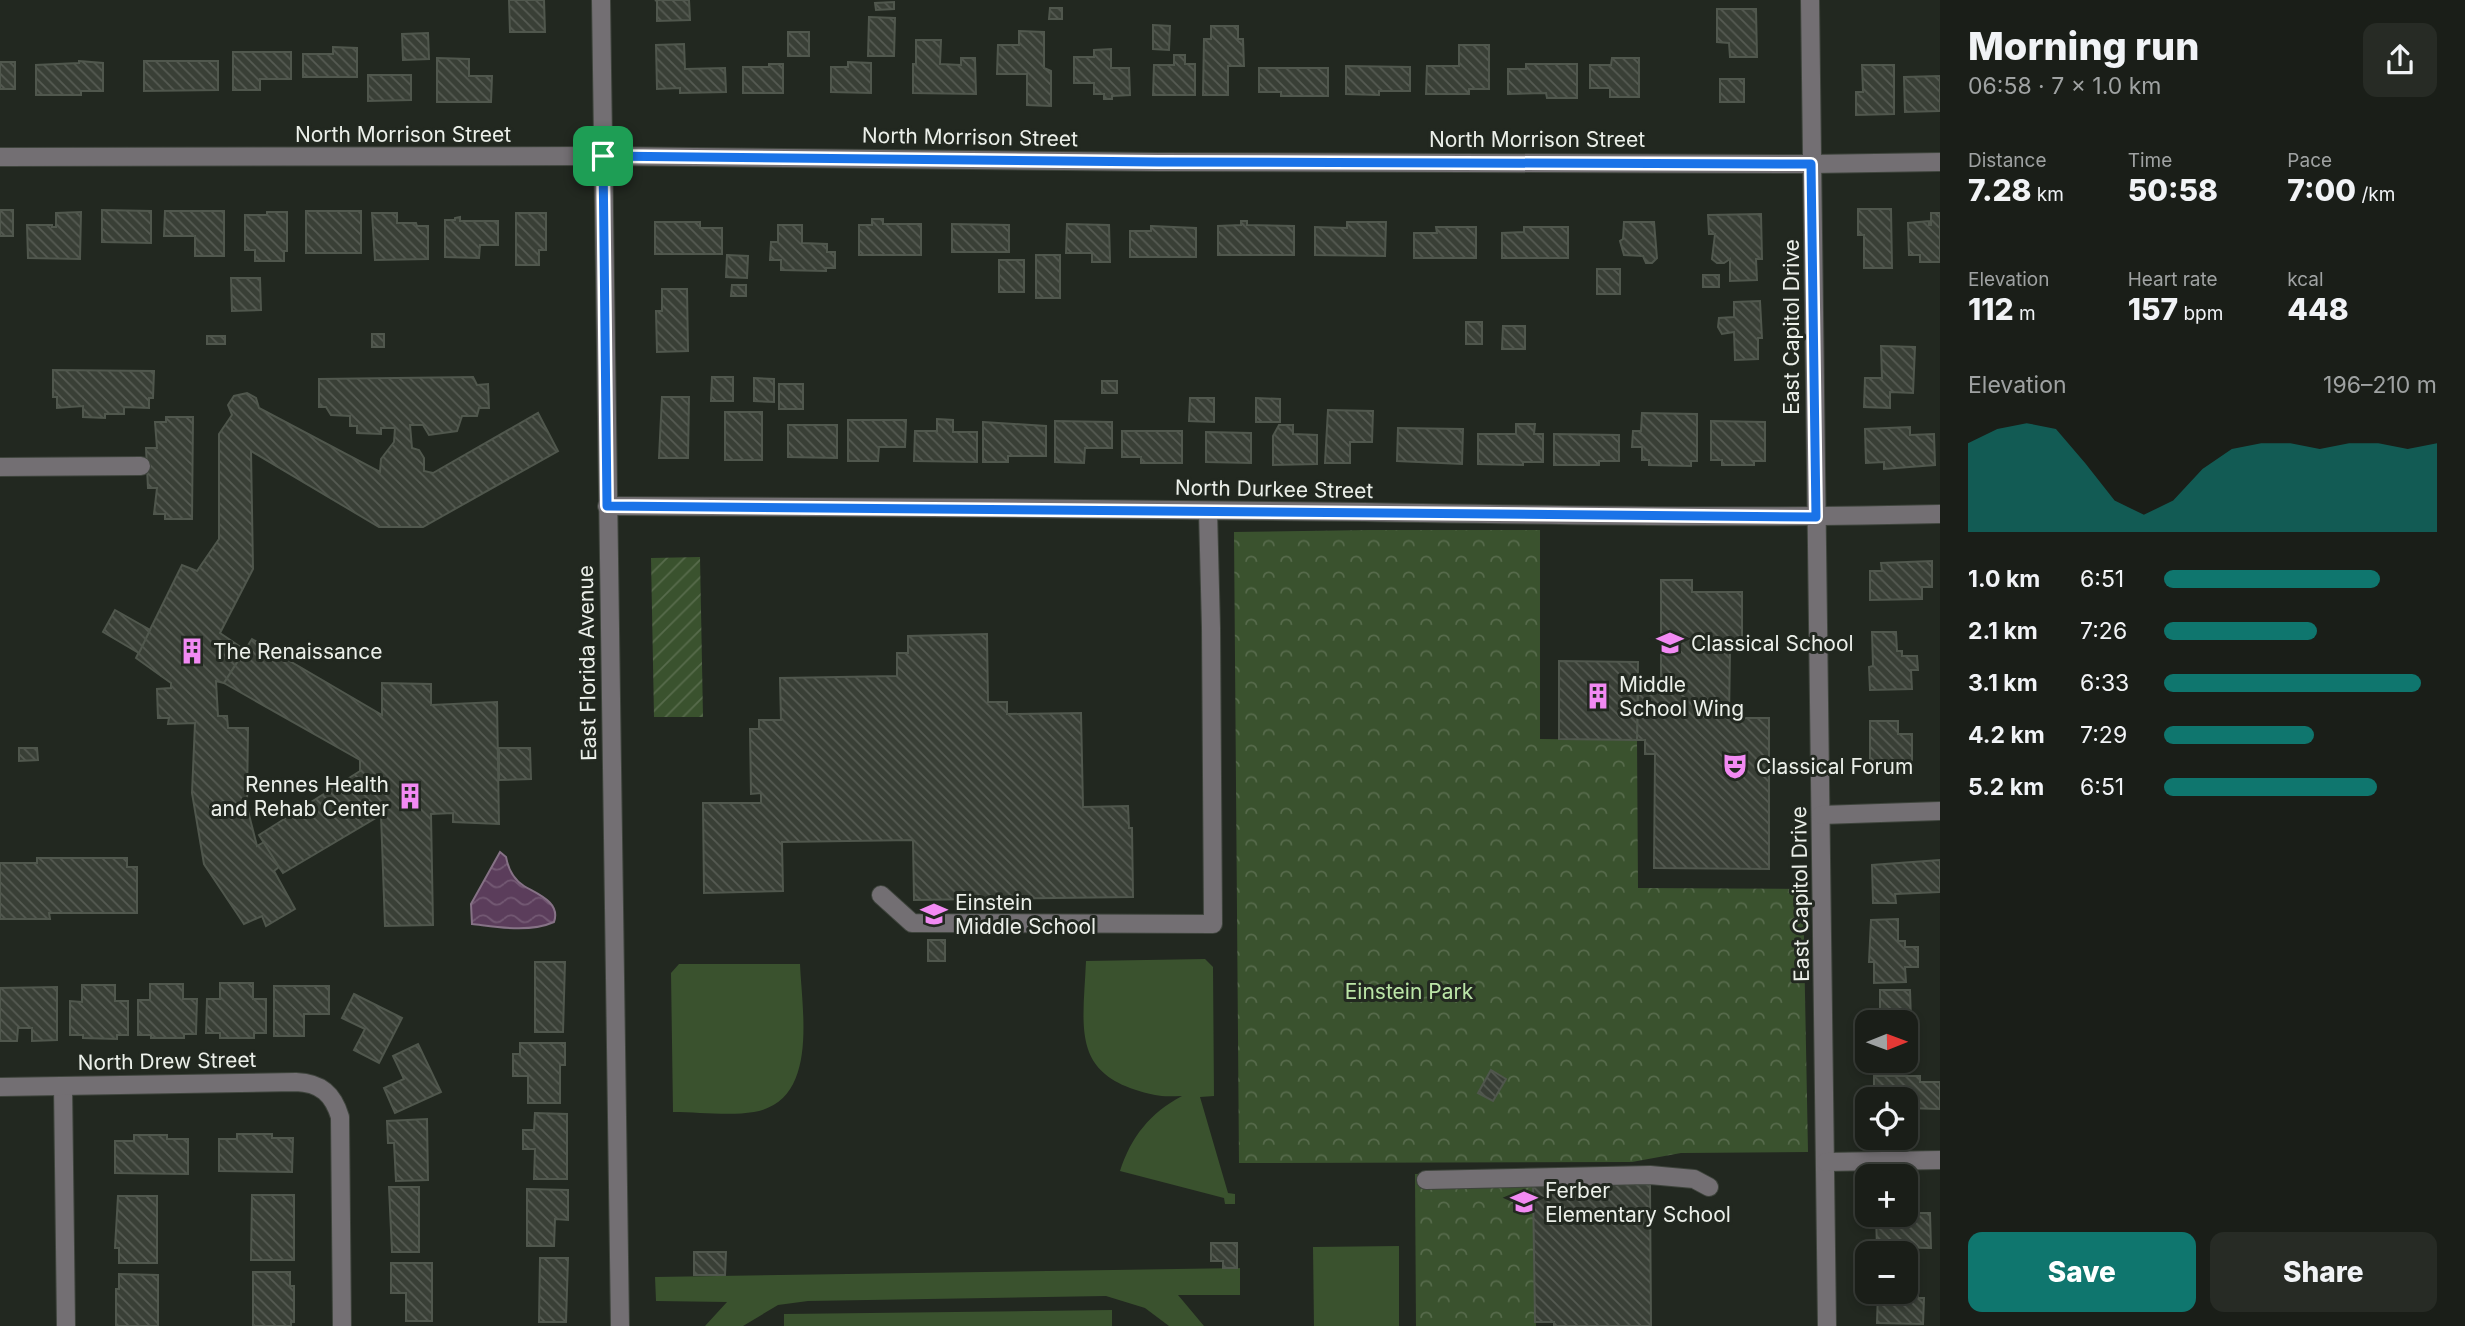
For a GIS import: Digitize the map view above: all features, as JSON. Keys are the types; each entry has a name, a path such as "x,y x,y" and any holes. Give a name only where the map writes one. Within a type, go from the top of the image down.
{"street":[{"name":"East Florida Avenue","path":"601,0 620,1326"},
{"name":"East Capitol Drive","path":"1810,0 1827,1326"},
{"name":"North Morrison Street","path":"0,156 603,156 1131,162 1940,162"},
{"path":"0,467 141,466"},
{"name":"North Durkee Street","path":"607,506 1816,517 1940,514"},
{"path":"881,895 912,923 1213,924 1208,511"},
{"path":"1821,815 1940,811"},
{"name":"North Drew Street","path":"0,1087 296,1082 311,1083 330,1096 336,1103 340,1117 342,1326"},
{"path":"63,1086 66,1326"},
{"path":"1826,1162 1940,1160"},
{"path":"1426,1180 1650,1175 1694,1179 1709,1187"}],"green space":[{"name":"Einstein Park","path":"1540,530 1540,739 1637,740 1638,888 1803,889 1808,1152 1681,1153 1632,1162 1239,1163 1234,532"},
{"path":"700,557 703,717 654,717 651,558"},
{"path":"1205,959 1213,967 1214,1096 1200,1097 1228,1193 1235,1194 1235,1204 1225,1204 1224,1198 1120,1171 1130,1147 1143,1127 1160,1110 1182,1096 1155,1095 1128,1087 1108,1076 1095,1063 1084,1029 1086,961"},
{"path":"679,964 800,964 802,1052 798,1073 789,1091 775,1104 745,1113 673,1112 671,973"},
{"path":"1532,1172 1536,1326 1416,1326 1415,1174"},
{"path":"1399,1246 1399,1326 1314,1326 1313,1247"},
{"path":"1240,1268 1240,1295 1178,1295 1204,1326 1169,1326 1145,1308 1106,1296 808,1301 778,1305 743,1326 705,1326 727,1302 656,1301 655,1277"},
{"path":"1112,1310 1112,1326 784,1326 784,1314"}],"water":[{"path":"500,852 506,857 517,880 551,904 555,915 554,922 524,928 472,924 471,904"}],"building":[{"path":"509,0 544,0 545,32 510,32"},
{"path":"655,0 689,0 690,20 657,21"},
{"path":"894,2 894,9 876,10 875,3"},
{"path":"1050,8 1062,8 1062,19 1049,19"},
{"path":"1717,9 1756,9 1757,57 1730,57 1729,43 1717,42"},
{"path":"869,17 895,18 894,56 868,56"},
{"path":"1153,25 1170,26 1169,50 1153,49"},
{"path":"1211,26 1238,26 1238,39 1243,39 1244,66 1228,66 1228,95 1203,95 1204,39 1211,39"},
{"path":"1019,31 1044,32 1044,68 1051,71 1051,106 1027,105 1027,74 997,74 998,45 1019,45"},
{"path":"788,32 809,32 809,56 788,56"},
{"path":"428,33 429,59 403,60 402,34"},
{"path":"916,40 941,40 940,64 961,65 961,58 975,58 976,94 913,93"},
{"path":"684,44 685,69 725,68 726,92 680,93 680,88 657,89 656,45"},
{"path":"1459,45 1489,45 1489,89 1469,89 1469,94 1426,94 1427,66 1459,66"},
{"path":"333,47 357,48 357,77 303,77 303,54 333,54"},
{"path":"1111,49 1111,68 1129,68 1130,95 1104,99 1104,94 1094,94 1094,83 1074,83 1074,57 1094,57 1094,50"},
{"path":"233,52 291,52 291,79 260,79 260,90 233,90"},
{"path":"1174,55 1185,55 1185,64 1195,64 1195,95 1153,95 1154,65 1174,65"},
{"path":"437,58 469,59 469,76 492,76 491,102 437,102"},
{"path":"1612,58 1639,58 1639,97 1610,97 1610,88 1590,88 1590,65 1611,65"},
{"path":"79,61 103,63 103,91 81,91 81,95 36,95 36,65"},
{"path":"144,61 218,61 218,90 144,91"},
{"path":"0,62 15,62 15,89 0,89"},
{"path":"848,62 871,63 871,93 831,92 831,67 848,67"},
{"path":"769,64 783,64 783,93 743,93 743,67 769,67"},
{"path":"1526,64 1577,64 1577,98 1547,98 1546,93 1508,94 1508,69 1526,69"},
{"path":"1862,65 1894,65 1894,114 1856,115 1856,92 1863,92"},
{"path":"1346,66 1410,67 1410,91 1379,91 1379,95 1346,94"},
{"path":"1259,68 1328,68 1328,96 1281,96 1281,92 1259,92"},
{"path":"368,75 411,75 411,100 368,101"},
{"path":"1940,76 1940,111 1905,112 1904,77"},
{"path":"1720,79 1744,79 1744,102 1720,102"},
{"path":"1858,209 1891,209 1892,268 1864,268 1864,235 1858,235"},
{"path":"0,210 13,210 13,236 0,236"},
{"path":"102,210 151,211 151,243 102,242"},
{"path":"165,211 224,211 224,256 195,256 195,236 164,236"},
{"path":"306,211 361,211 361,253 306,253"},
{"path":"81,212 80,259 28,258 27,225 56,227 56,213"},
{"path":"267,212 287,212 287,251 284,251 284,261 255,261 255,250 245,250 245,215 267,215"},
{"path":"372,213 397,213 397,223 428,226 428,259 375,260"},
{"path":"516,213 546,213 546,250 539,250 539,265 516,265"},
{"path":"1931,213 1940,213 1940,262 1920,262 1920,255 1909,255 1908,223 1929,221 1931,225"},
{"path":"1761,214 1762,259 1756,259 1757,280 1730,281 1730,259 1717,263 1712,259 1715,234 1709,234 1708,215"},
{"path":"460,217 460,221 498,221 498,245 480,245 479,258 445,257 445,220"},
{"path":"872,219 883,219 883,224 921,224 921,255 859,255 859,225 872,225"},
{"path":"1241,221 1247,221 1247,225 1294,226 1294,255 1218,255 1218,226 1241,225"},
{"path":"655,222 700,222 700,228 722,228 722,254 655,254"},
{"path":"1347,222 1386,222 1385,256 1315,255 1315,227 1347,228"},
{"path":"1624,222 1654,222 1657,258 1652,263 1646,263 1643,256 1624,255 1620,241 1623,239"},
{"path":"952,224 1009,225 1009,252 952,252"},
{"path":"1067,224 1109,225 1110,262 1092,262 1092,253 1066,253"},
{"path":"778,225 802,225 802,243 827,244 827,252 835,252 835,268 826,268 826,271 781,270 781,260 770,260 771,242 778,242"},
{"path":"1151,226 1196,228 1196,257 1130,257 1130,231 1151,231"},
{"path":"1436,227 1476,227 1476,258 1414,258 1414,233 1437,233"},
{"path":"1524,227 1568,227 1568,258 1502,258 1502,233 1524,232"},
{"path":"727,255 748,256 747,278 726,277"},
{"path":"1036,255 1060,255 1060,298 1036,298"},
{"path":"999,260 1024,260 1024,292 999,292"},
{"path":"1597,269 1620,269 1620,294 1597,294"},
{"path":"1703,275 1719,275 1719,287 1703,287"},
{"path":"231,278 260,278 261,310 232,311"},
{"path":"732,285 746,285 746,296 731,296"},
{"path":"662,289 687,289 688,351 657,352 656,311 662,311"},
{"path":"1760,301 1762,338 1758,338 1758,359 1735,360 1734,332 1722,334 1718,327 1719,318 1734,317 1734,302"},
{"path":"1466,322 1482,322 1482,344 1466,344"},
{"path":"1503,326 1525,326 1525,349 1502,349"},
{"path":"372,334 384,334 384,347 372,347"},
{"path":"207,336 225,336 225,344 207,344"},
{"path":"1881,346 1915,347 1913,393 1890,392 1890,408 1864,407 1865,378 1882,378"},
{"path":"53,370 154,371 153,398 149,398 149,408 124,407 124,414 105,414 105,418 83,417 83,406 57,408 57,397 53,397"},
{"name":"The Renaissance","path":"473,377 477,385 488,384 489,408 479,408 477,416 462,416 457,431 429,435 423,425 410,425 412,448 419,450 424,458 424,471 433,473 538,413 558,451 423,527 379,527 251,451 253,569 220,633 245,650 224,683 216,681 218,716 227,716 228,728 248,728 247,807 257,846 264,842 279,867 274,871 295,909 266,926 262,916 244,924 204,864 192,793 195,723 168,724 169,718 158,718 157,689 171,688 171,683 136,658 182,565 197,571 219,539 219,434 232,415 228,405 234,396 247,393 256,398 259,408 380,472 381,459 394,442 395,428 381,428 381,434 357,433 357,426 350,426 350,416 331,415 326,407 319,407 319,379"},
{"path":"712,377 733,377 733,401 711,401"},
{"path":"754,378 774,379 774,402 754,401"},
{"path":"1102,381 1117,381 1117,393 1102,393"},
{"path":"779,384 803,384 803,409 779,409"},
{"path":"662,397 689,397 688,458 659,458"},
{"path":"1190,398 1214,398 1214,422 1189,421"},
{"path":"1256,398 1280,399 1280,422 1256,422"},
{"path":"1328,410 1373,411 1372,442 1350,442 1350,463 1325,463"},
{"path":"725,412 762,412 762,460 725,460"},
{"path":"1642,413 1697,414 1697,461 1691,461 1691,466 1649,465 1649,460 1642,460 1642,447 1632,447 1633,431 1641,431"},
{"path":"166,417 193,417 192,519 165,519 165,514 154,514 157,488 148,488 146,448 157,448 155,422 166,422"},
{"path":"937,419 953,420 953,432 977,432 977,462 914,461 915,431 937,431"},
{"path":"848,420 906,420 905,447 879,447 878,461 848,461"},
{"path":"1055,421 1112,422 1112,448 1085,448 1084,463 1055,462"},
{"path":"1711,421 1765,422 1765,461 1754,461 1754,465 1722,465 1722,460 1711,460"},
{"path":"983,422 1046,426 1046,456 1008,456 1008,462 983,462"},
{"path":"1516,424 1535,424 1534,434 1543,434 1543,462 1523,462 1523,465 1478,464 1478,434 1516,434"},
{"path":"788,425 837,425 837,458 788,457"},
{"path":"1279,425 1293,425 1293,434 1317,435 1317,464 1273,465 1273,436"},
{"path":"1910,427 1910,435 1934,434 1935,465 1884,469 1884,462 1866,463 1865,429"},
{"path":"1398,428 1463,429 1462,464 1397,461"},
{"path":"1122,431 1182,431 1182,463 1141,463 1141,457 1122,457"},
{"path":"1206,432 1251,433 1251,463 1206,462"},
{"path":"1554,434 1619,435 1619,461 1599,461 1599,465 1554,465"},
{"path":"1932,561 1932,587 1922,587 1922,599 1870,600 1870,571 1882,571 1881,563"},
{"path":"1661,580 1692,580 1692,592 1742,592 1742,649 1730,649 1729,718 1769,718 1769,869 1654,868 1655,754 1645,754 1645,740 1637,740 1638,691 1661,691"},
{"path":"115,610 150,630 139,653 103,632"},
{"path":"1872,632 1896,632 1897,651 1902,651 1902,656 1917,656 1918,670 1911,670 1912,689 1870,690 1869,667 1873,666"},
{"path":"987,634 988,702 1007,702 1007,714 1081,713 1083,807 1128,806 1129,828 1132,828 1133,897 914,900 913,840 782,842 783,891 704,893 703,803 761,803 761,793 751,794 750,729 759,729 759,720 781,720 780,678 897,676 897,653 908,653 908,636"},
{"name":"Rennes Health and Rehab Center","path":"252,639 382,715 382,683 431,684 431,705 497,702 499,824 453,822 453,813 431,814 433,925 385,926 381,815 283,873 279,867 259,835 360,771 360,760 224,683"},
{"name":"Middle School Wing","path":"1559,661 1638,662 1637,740 1559,739"},
{"path":"1870,721 1898,721 1898,734 1912,734 1912,764 1893,765 1893,769 1870,769"},
{"path":"19,748 37,748 38,760 19,761"},
{"path":"499,748 530,748 531,779 499,780"},
{"path":"37,858 127,858 127,867 137,867 137,913 49,913 50,919 0,919 0,863 37,863"},
{"path":"1940,860 1940,892 1895,894 1896,903 1873,903 1872,865"},
{"path":"1898,919 1898,941 1905,941 1905,947 1918,947 1918,967 1905,967 1906,982 1874,983 1874,962 1869,962 1871,920"},
{"path":"928,940 945,940 945,961 928,961"},
{"path":"535,962 565,962 563,1032 535,1032"},
{"path":"220,983 253,983 253,999 266,999 266,1033 254,1033 254,1038 220,1038 220,1033 206,1033 207,999 220,999"},
{"path":"150,984 183,984 183,999 197,999 196,1034 184,1034 184,1038 151,1038 151,1035 138,1035 138,1000 150,1000"},
{"path":"82,985 115,985 115,1001 128,1001 128,1035 117,1035 117,1039 70,1035 70,1001 82,1002"},
{"path":"274,986 329,986 329,1014 304,1014 304,1036 274,1036"},
{"path":"57,987 57,1040 32,1041 32,1028 18,1028 17,1041 0,1041 0,988"},
{"path":"1880,990 1910,990 1911,1010 1880,1010"},
{"path":"354,994 402,1018 379,1063 354,1050 365,1029 342,1018"},
{"path":"520,1043 565,1043 565,1065 560,1065 560,1103 528,1103 528,1076 513,1076 513,1054 520,1054"},
{"path":"418,1044 441,1092 395,1113 384,1088 404,1079 393,1056"},
{"path":"1491,1070 1506,1079 1493,1101 1478,1093"},
{"path":"1874,1076 1920,1076 1920,1082 1940,1082 1940,1109 1918,1108 1918,1087 1874,1087"},
{"path":"535,1113 567,1114 567,1179 534,1179 535,1149 523,1149 523,1130 534,1130"},
{"path":"427,1119 428,1180 396,1181 394,1143 388,1143 387,1121"},
{"path":"237,1134 272,1134 272,1138 293,1138 292,1172 219,1171 219,1139 237,1139"},
{"path":"134,1135 167,1135 167,1139 188,1139 188,1174 115,1173 115,1141 134,1141"},
{"path":"1650,1184 1651,1326 1554,1326 1554,1322 1535,1322 1533,1185"},
{"path":"389,1187 419,1187 419,1252 392,1252"},
{"path":"527,1189 568,1190 568,1220 555,1219 554,1246 527,1246"},
{"path":"252,1195 294,1195 294,1260 251,1260"},
{"path":"118,1196 157,1196 157,1263 119,1263 119,1248 115,1248"},
{"path":"1918,1213 1930,1213 1931,1248 1918,1248 1918,1241 1877,1241 1876,1227 1918,1227"},
{"path":"1211,1243 1237,1243 1237,1268 1223,1268 1223,1261 1211,1261"},
{"path":"694,1252 726,1252 725,1275 694,1275"},
{"path":"540,1258 568,1258 566,1322 539,1322"},
{"path":"391,1263 432,1263 432,1321 406,1321 406,1293 391,1293"},
{"path":"253,1272 290,1272 290,1286 294,1286 294,1322 291,1322 291,1326 253,1326"},
{"path":"119,1274 158,1275 158,1326 116,1326 116,1289 119,1289"},
{"path":"1918,1298 1924,1298 1923,1324 1877,1323 1878,1304 1918,1304"}],"place":[{"name":"Classical School","path":"1670,643"},
{"name":"The Renaissance","path":"192,651"},
{"name":"Middle School Wing","path":"1598,696"},
{"name":"Classical Forum","path":"1735,766"},
{"name":"Rennes Health and Rehab Center","path":"410,796"},
{"name":"Einstein Middle School","path":"934,914"},
{"name":"Ferber Elementary School","path":"1524,1202"}],"route":[{"path":"603,156 1158,162 1811,164 1816,517 607,506 603,156"}]}
